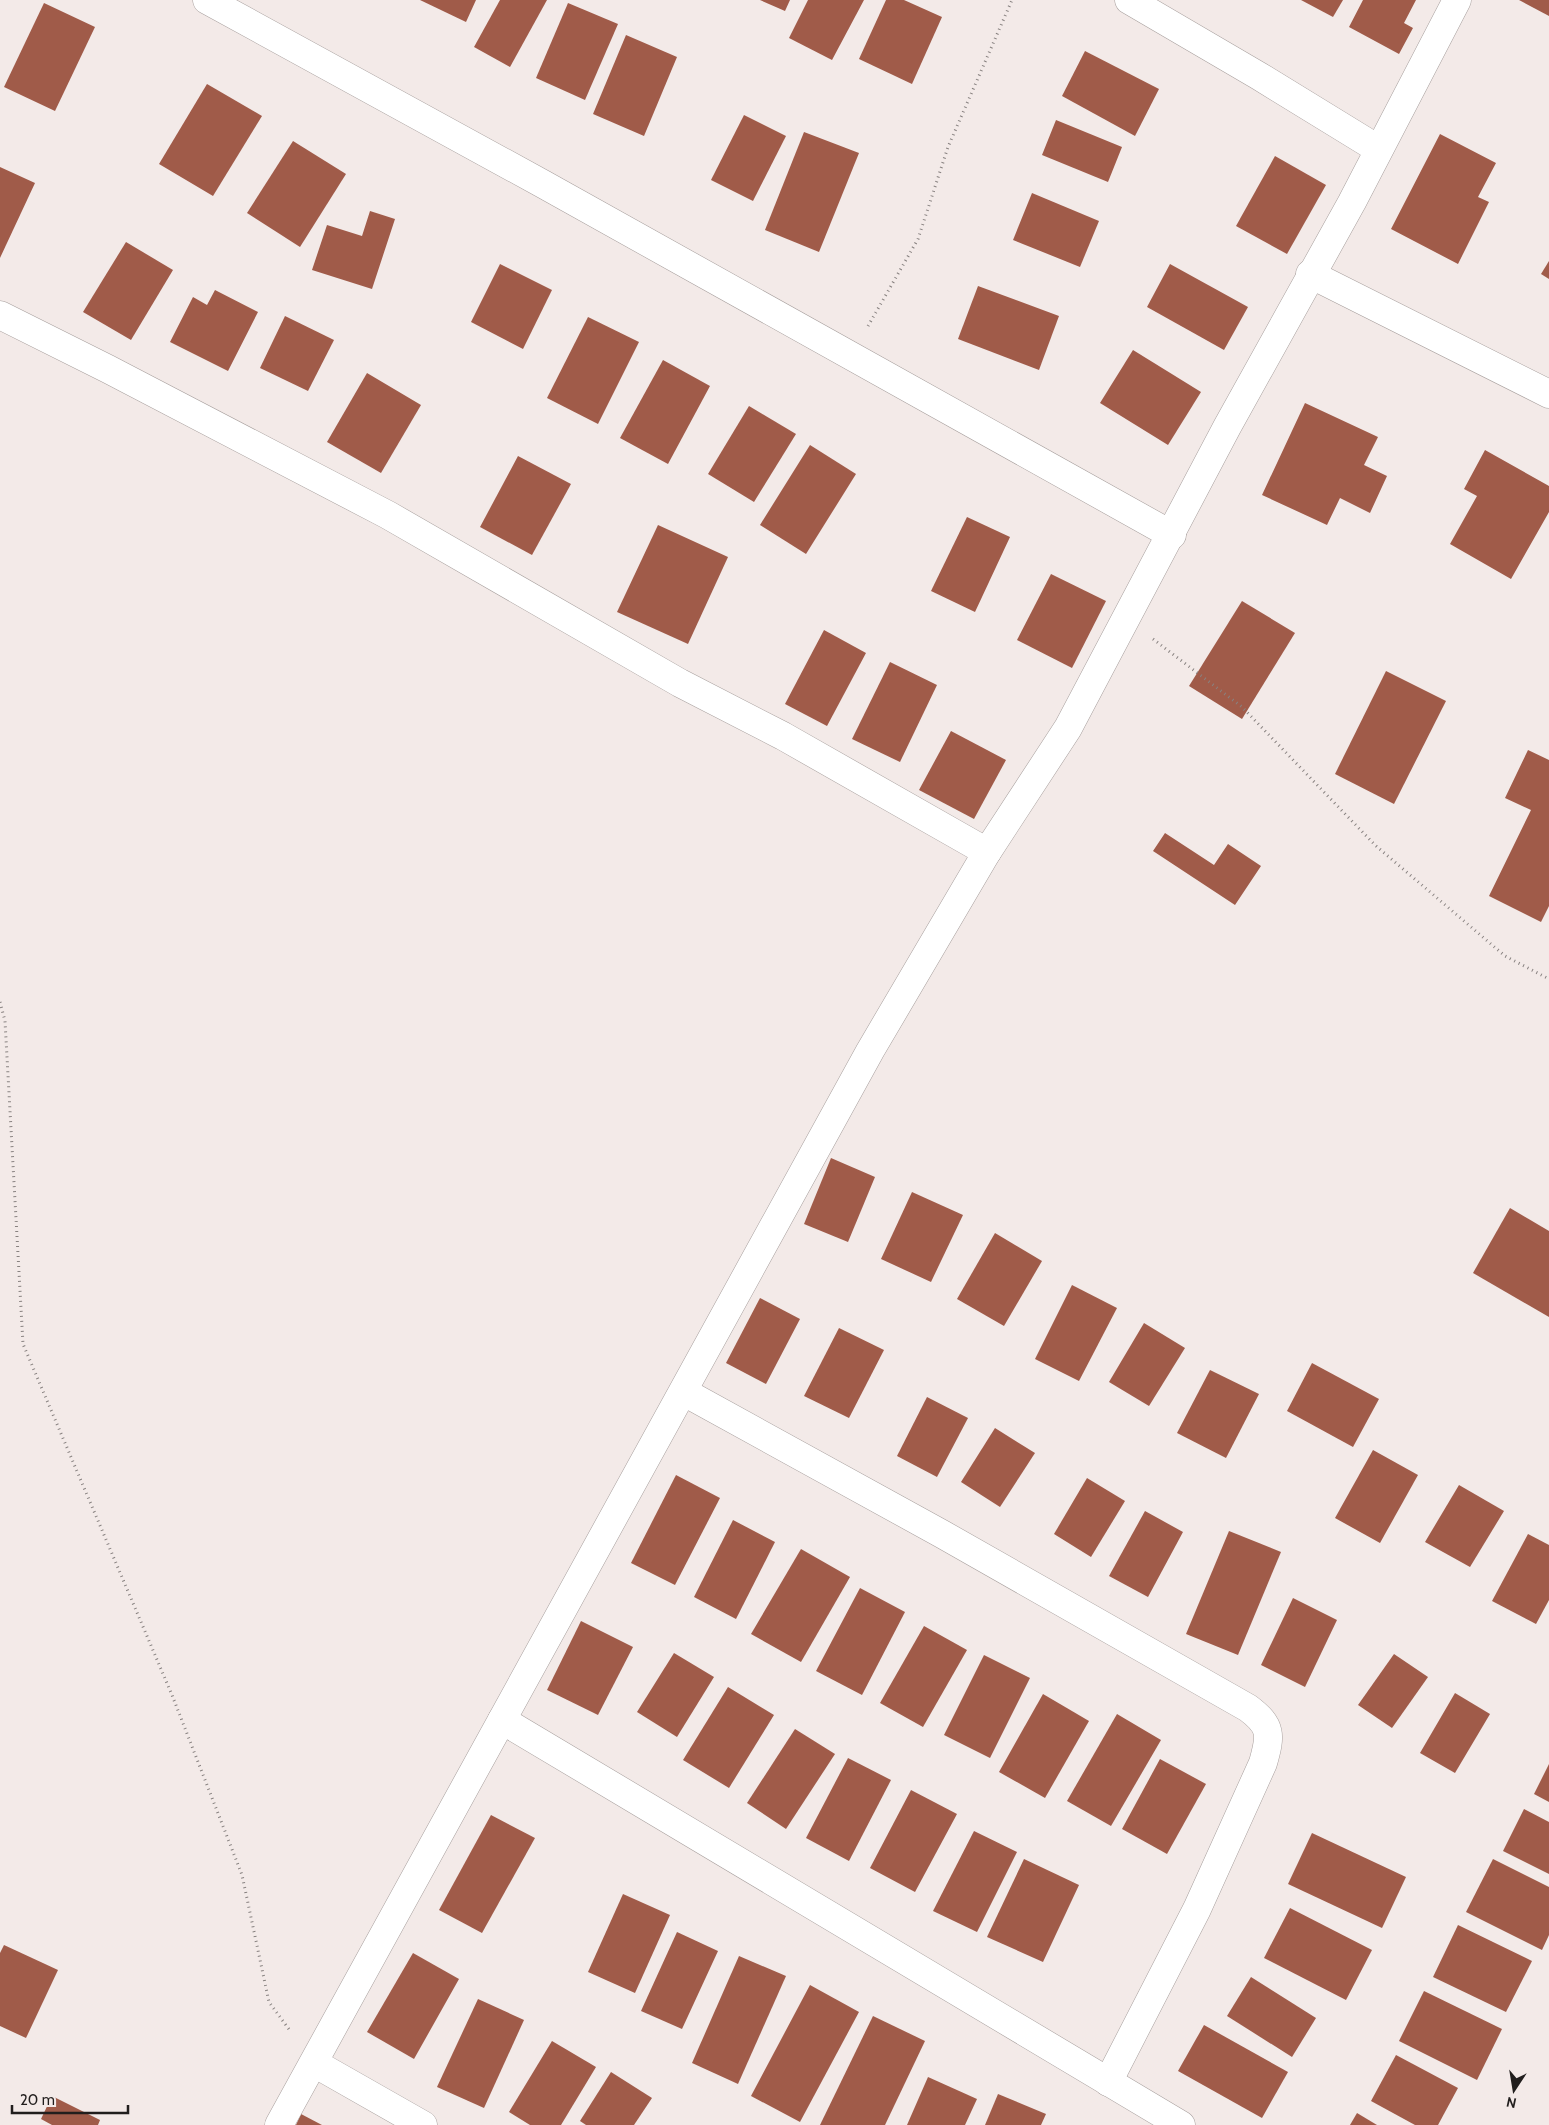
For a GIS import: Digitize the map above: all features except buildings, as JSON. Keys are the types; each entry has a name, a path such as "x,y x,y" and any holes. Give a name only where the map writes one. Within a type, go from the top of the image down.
{"street":[{"path":"207,0 1172,535"},
{"path":"1129,0 1259,76 1378,149"},
{"path":"279,2125 870,1051 987,852 1068,728 1310,274 1352,202 1457,0"},
{"path":"1310,274 1549,394"},
{"path":"0,315 108,368 388,515 680,683 783,736 987,852"},
{"path":"684,1392 950,1539 1248,1708 1264,1720 1270,1741 1263,1763 1197,1909 1108,2082"},
{"path":"502,1720 1181,2125"},
{"path":"314,2063 423,2125"}],"path":[{"path":"851,356 918,239 948,147 1012,0"},
{"path":"1127,618 1242,707 1382,851 1505,956 1549,979"},
{"path":"0,1002 5,1021 23,1344 172,1695 242,1875 269,2002 314,2063"}]}
